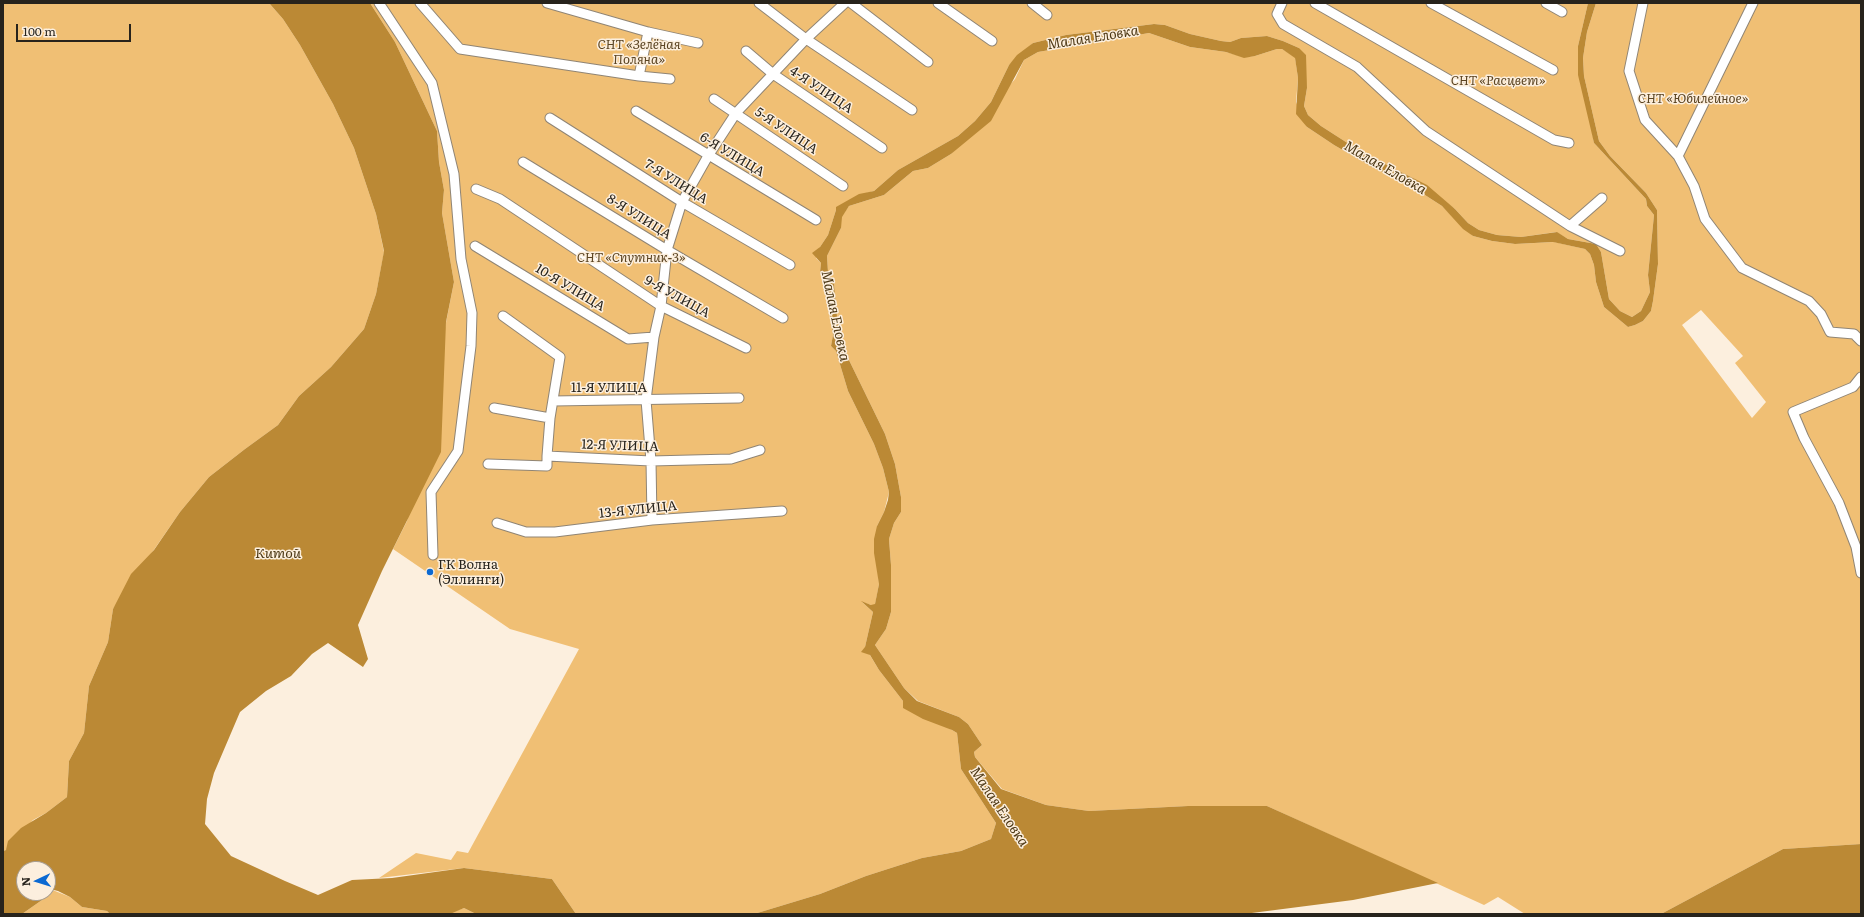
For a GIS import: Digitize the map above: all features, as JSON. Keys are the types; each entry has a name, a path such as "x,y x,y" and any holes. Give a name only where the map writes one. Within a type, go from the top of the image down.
{"street":[{"path":"379,3 432,83 454,174 461,259 472,313 471,346 458,450 431,492 433,555"},
{"path":"421,3 460,49 639,76 670,79"},
{"path":"547,3 648,32 698,43"},
{"path":"759,3 806,39 912,110"},
{"path":"652,520 651,460 646,400 654,337 661,306 667,250 682,202 708,156 736,113 806,39 845,3"},
{"path":"851,3 928,62"},
{"path":"938,3 992,41"},
{"path":"1032,3 1047,15"},
{"path":"1282,3 1277,14 1283,24 1357,67 1426,131 1570,226 1620,251"},
{"path":"1315,3 1554,140 1569,142"},
{"path":"1432,3 1553,70"},
{"path":"1546,3 1562,12"},
{"path":"1643,3 1629,71 1646,120 1678,156 1694,186 1705,219 1742,268 1809,301 1821,314 1830,332 1854,334 1861,341"},
{"path":"1678,156 1753,3"},
{"path":"639,76 648,32"},
{"name":"4-Я УЛИЦА","path":"746,51 773,74 882,148"},
{"name":"5-Я УЛИЦА","path":"714,100 736,113 843,186"},
{"name":"6-Я УЛИЦА","path":"636,111 816,220"},
{"name":"7-Я УЛИЦА","path":"550,118 682,202 790,265"},
{"name":"8-Я УЛИЦА","path":"523,162 667,250 783,318"},
{"name":"9-Я УЛИЦА","path":"476,189 500,199 661,306 746,348"},
{"path":"1570,226 1602,198"},
{"name":"10-Я УЛИЦА","path":"475,246 628,339 654,337"},
{"path":"503,316 560,357 553,401"},
{"path":"1861,377 1853,387 1793,412 1804,438 1839,503 1856,547 1861,573"},
{"name":"11-Я УЛИЦА","path":"547,456 553,401 739,398"},
{"path":"494,408 550,418"},
{"name":"12-Я УЛИЦА","path":"547,456 651,460 732,459 760,450"},
{"path":"488,464 547,466 547,456"},
{"name":"13-Я УЛИЦА","path":"497,523 526,532 555,532 652,520 782,511"}],"green space":[{"path":"3,3 269,3 283,19 300,45 333,104 354,148 376,214 384,252 376,294 364,329 331,367 299,396 278,425 209,477 180,512 113,609 108,642 89,686 84,733 69,761 67,797 46,813 33,820 6,850 3,851"},
{"path":"370,3 1588,3 1578,46 1594,143 1646,199 1647,206 1654,215 1648,275 1650,292 1641,311 1632,317 1620,311 1609,299 1601,252 1596,244 1568,239 1556,232 1521,237 1497,235 1479,230 1468,223 1455,209 1413,178 1363,153 1321,126 1308,115 1304,106 1307,88 1299,48 1283,41 1267,36 1241,38 1230,42 1221,41 1190,34 1165,25 1154,24 1066,35 1033,43 1009,65 991,102 975,121 958,136 898,170 874,191 863,194 836,210 828,235 820,247 816,258 821,263 820,272 824,285 833,335 831,346 836,351 848,391 874,444 883,468 889,492 884,512 877,526 879,584 875,605 862,602 873,612 865,647 879,670 903,701 957,733 961,769 996,823 991,839 961,851 922,858 866,876 820,894 754,914 576,914 552,879 464,868 379,878 416,853 451,860 457,851 468,853 579,649 510,629 393,549 407,521 454,282 442,213 444,190 439,162 437,131 395,42"},
{"name":"СНТ «Юбилейное»","path":"1596,3 1861,3 1861,844 1783,849 1661,914 1525,914 1498,897 1484,905 1267,806 1188,806 1089,811 1046,805 1002,789 975,757 974,752 982,745 968,724 959,717 918,701 904,688 875,645 886,629 891,612 891,565 889,539 894,523 901,512 901,497 895,464 885,434 847,356 837,316 834,283 828,272 827,256 841,228 841,217 849,206 884,195 913,171 928,168 951,154 1015,79 1024,60 1038,52 1149,33 1190,47 1226,52 1244,57 1255,56 1277,49 1282,49 1295,57 1298,78 1296,102 1307,127 1334,145 1374,168 1411,186 1442,206 1473,236 1492,241 1515,244 1554,242 1585,249 1590,254 1594,265 1596,282 1604,307 1628,327 1643,321 1651,311 1658,264 1657,210 1646,193 1610,156 1599,141 1584,76 1583,58 1587,32","holes":["1701,310 1743,356 1735,363 1766,402 1752,418 1682,325"]},
{"path":"56,891 70,897 82,907 107,911 110,914 22,914 41,901 56,901"},
{"path":"464,908 476,914 449,913"}],"water":[{"name":"Китой","path":"269,3 370,3 395,42 437,131 439,162 444,190 442,213 454,282 446,322 441,452 382,571 358,625 368,659 363,667 328,643 312,654 291,676 266,691 240,712 214,773 207,799 205,824 231,856 318,895 352,880 392,878 464,868 552,879 576,914 476,914 464,908 450,914 110,914 107,911 82,907 70,897 56,890 56,861 16,861 16,901 41,901 22,914 3,914 3,851 6,850 8,841 21,828 46,813 67,797 69,761 84,733 89,686 108,642 113,609 131,574 154,550 180,512 209,477 278,425 299,396 331,367 364,329 376,294 384,251 376,214 354,148 333,104 300,45 283,19"},
{"name":"Малая Еловка","path":"1588,3 1596,3 1587,32 1583,58 1584,76 1599,141 1610,156 1646,193 1657,210 1658,264 1653,301 1651,311 1643,321 1635,325 1628,327 1604,307 1596,282 1594,265 1590,254 1585,249 1553,242 1515,244 1492,241 1473,236 1463,229 1442,206 1411,186 1374,168 1334,145 1307,127 1296,114 1298,78 1295,58 1282,49 1244,58 1226,52 1190,47 1149,33 1038,52 1024,60 991,121 951,154 928,168 913,171 884,195 849,206 842,217 841,228 827,256 828,272 834,283 837,316 847,356 885,434 895,464 901,497 901,512 894,523 889,539 891,565 891,612 886,629 875,645 904,688 917,701 959,717 968,724 982,745 974,752 975,757 1001,789 1046,805 1089,811 1188,806 1267,806 1438,883 1353,900 1244,914 754,914 820,894 866,876 922,858 961,851 991,839 996,823 961,769 957,733 923,719 903,708 903,701 879,670 870,655 861,652 865,647 873,612 861,601 871,605 875,604 879,584 874,553 874,539 877,526 888,500 889,492 883,468 874,444 848,391 836,351 831,346 833,335 825,285 820,272 821,263 812,253 820,247 828,235 836,207 859,194 874,191 898,170 958,136 975,121 991,102 1009,65 1017,55 1033,43 1066,35 1154,24 1165,25 1190,34 1230,42 1241,38 1267,36 1299,48 1306,55 1307,88 1304,106 1308,115 1321,126 1363,153 1427,185 1455,209 1468,223 1479,230 1497,235 1521,237 1557,232 1568,239 1596,244 1601,252 1609,299 1620,311 1632,317 1641,311 1650,292 1648,275 1654,215 1647,206 1646,199 1594,143 1578,75 1578,46"},
{"path":"1861,844 1861,914 1661,914 1783,849"}],"place":[{"name":"ГК Волна (Эллинги)","path":"430,572"}],"park label":[{"name":"СНТ «Зелёная Поляна»","path":"639,52"},
{"name":"СНТ «Расцвет»","path":"1498,81"},
{"name":"СНТ «Спутник-3»","path":"631,258"}]}
